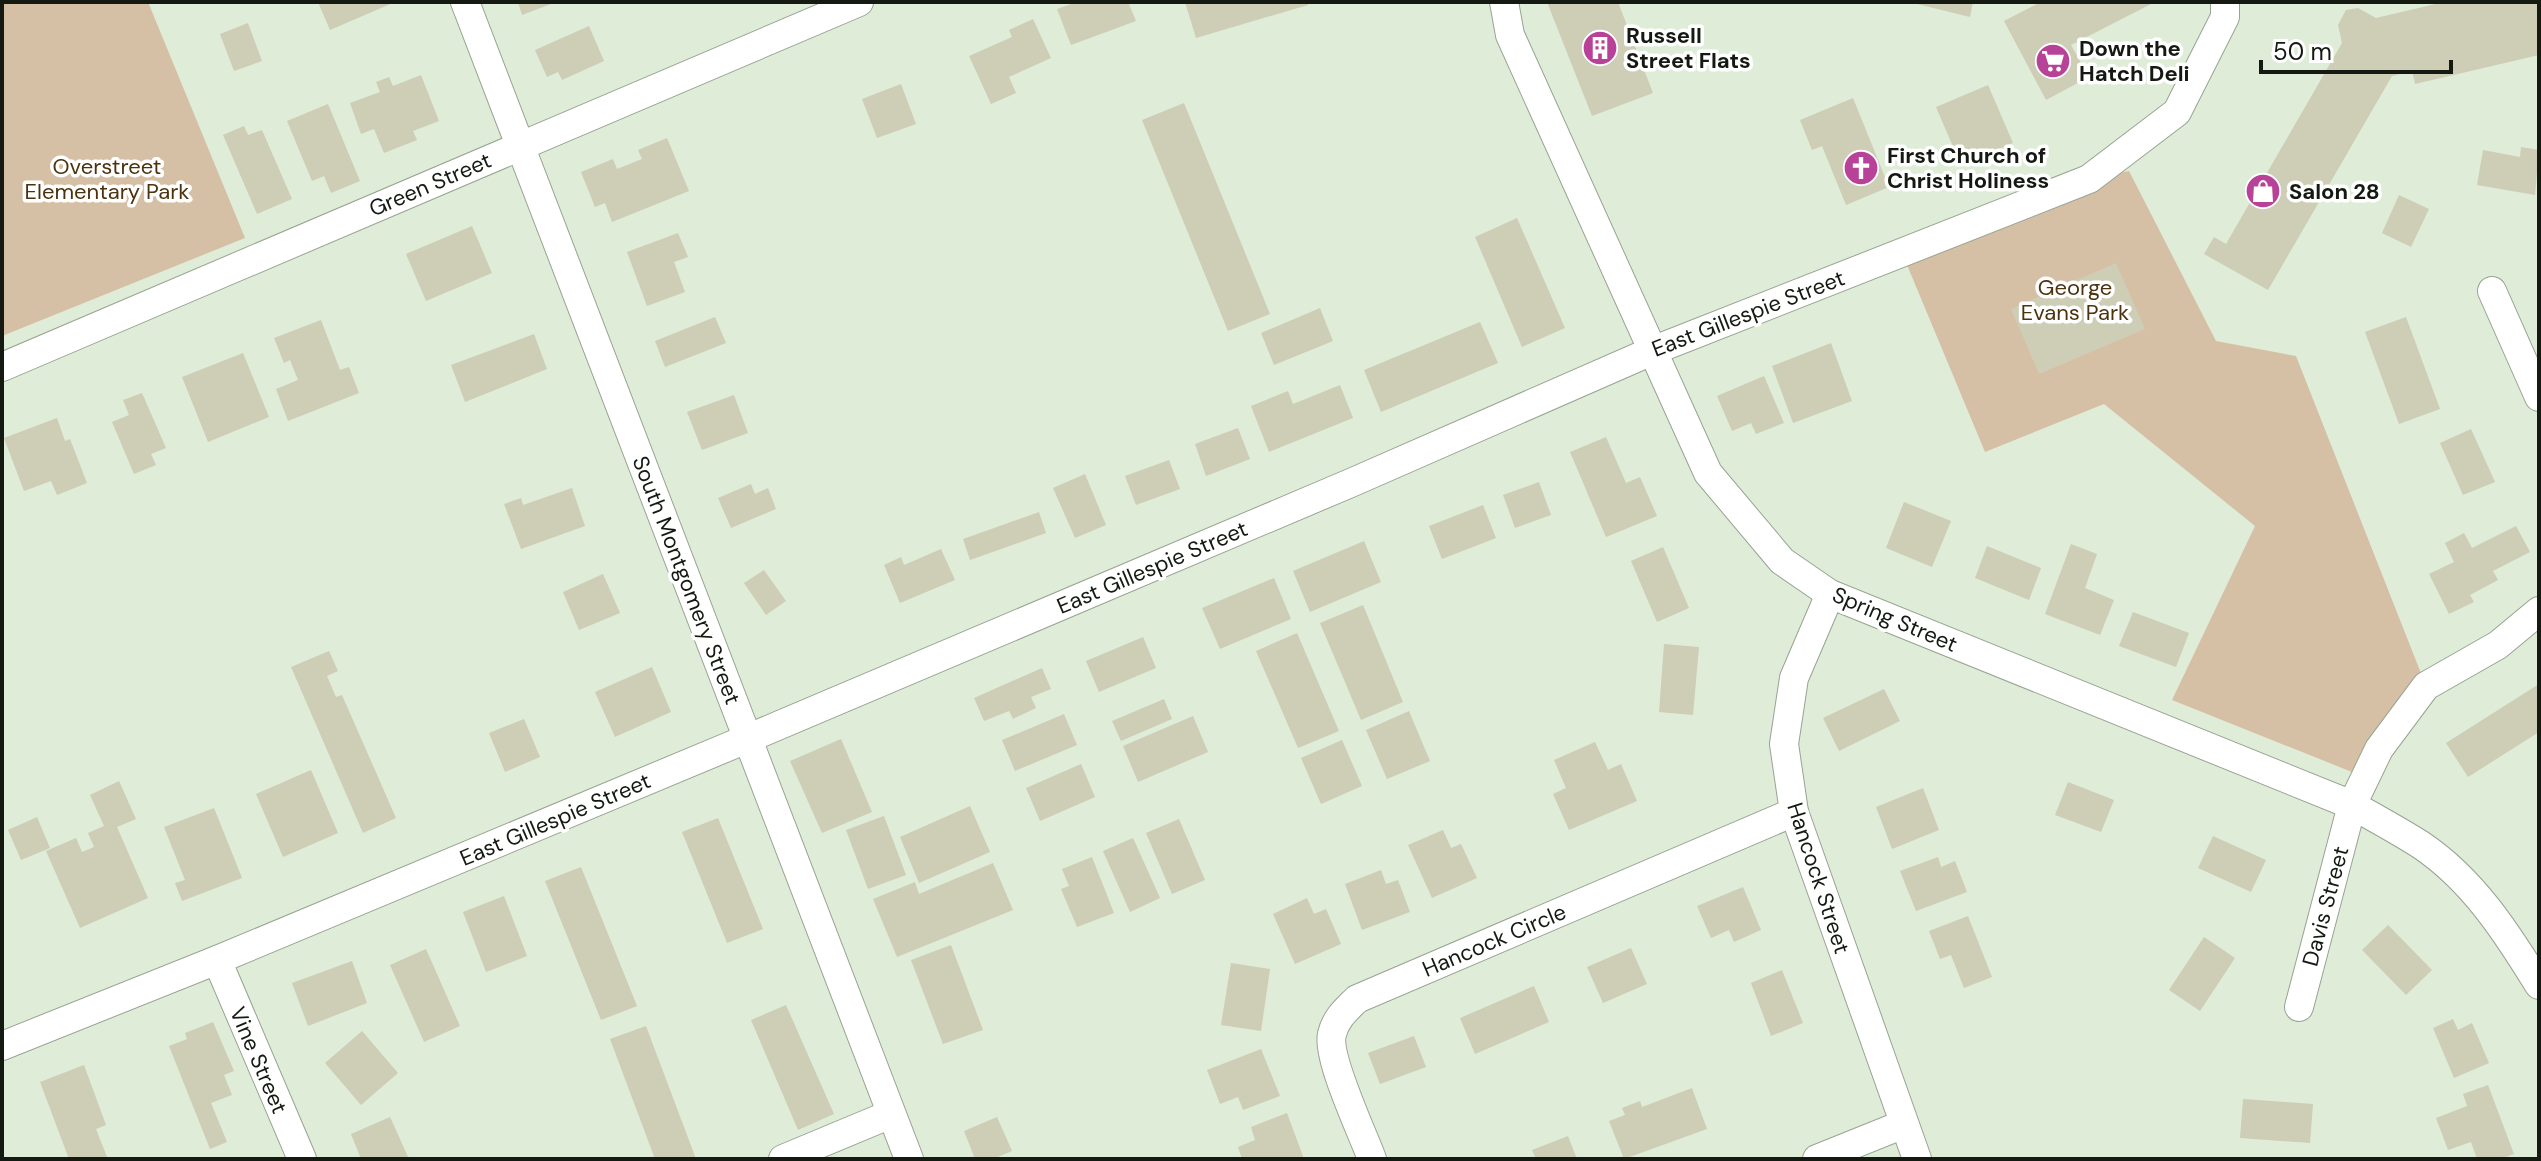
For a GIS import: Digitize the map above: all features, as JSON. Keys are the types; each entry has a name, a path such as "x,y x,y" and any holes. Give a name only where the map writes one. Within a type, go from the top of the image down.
{"street":[{"name":"South Montgomery Street","path":"465,2 909,1159"},
{"name":"Green Street","path":"2,367 859,2"},
{"name":"Spring Street","path":"1504,2 1510,35 1708,473 1782,561 1830,594 2352,805 2423,846 2470,887 2506,931 2539,985"},
{"name":"East Gillespie Street","path":"2,1046 217,960 749,738 1311,500 1652,351 2089,179 2177,112 2225,17 2225,2"},
{"path":"2492,291 2539,397"},
{"name":"Hancock Street","path":"1830,594 1794,678 1784,744 1794,812 1917,1159"},
{"name":"Davis Street","path":"2299,1007 2352,805 2379,749 2426,686 2498,645 2539,611"},
{"name":"Hancock Circle","path":"1372,1159 1335,1063 1330,1038 1337,1019 1357,999 1794,812"},
{"name":"Vine Street","path":"217,960 302,1159"},
{"path":"783,1159 891,1114"},
{"path":"1817,1159 1904,1124"}],"green space":[{"name":"Overstreet Elementary Park","path":"2,2 148,2 245,238 2,336"},
{"name":"George Evans Park","path":"2129,171 2216,341 2296,356 2426,686 2367,778 2172,700 2255,526 2104,404 1985,452 1902,253 2089,179"}],"building":[{"path":"318,2 395,2 330,30"},
{"path":"518,2 556,2 522,15"},
{"path":"1077,2 1128,2 1136,21 1071,45 1057,9"},
{"path":"1185,2 1307,2 1308,5 1196,38"},
{"name":"Russell Street Flats","path":"1547,2 1618,2 1653,93 1592,116"},
{"path":"1909,2 1973,2 1970,17"},
{"name":"Down the Hatch Deli","path":"2041,2 2155,2 2071,45 2089,77 2046,100 2004,21"},
{"path":"2444,2 2539,2 2539,55 2415,84 2412,71 2392,76 2268,290 2204,254 2214,237 2226,244 2342,43 2338,25 2346,10 2358,8 2376,18"},
{"path":"1033,19 1051,58 1009,77 1016,93 991,104 969,56 1012,37 1009,30"},
{"path":"248,23 262,61 234,71 220,34"},
{"path":"589,26 604,61 562,80 558,72 547,77 535,50"},
{"path":"421,75 439,121 413,131 417,140 384,153 374,129 361,134 350,103 380,92 376,82 389,77 393,86"},
{"path":"901,84 916,124 877,138 862,99"},
{"path":"1988,85 2013,143 1961,165 1936,107"},
{"path":"1853,98 1889,187 1846,205 1822,146 1812,150 1800,120"},
{"path":"1184,103 1270,314 1228,331 1142,120"},
{"path":"328,104 360,181 331,193 324,176 312,181 287,121"},
{"path":"244,126 248,135 262,130 292,199 257,214 223,135"},
{"path":"667,138 689,191 612,222 605,203 595,207 581,172 613,159 617,169 642,159 638,150"},
{"path":"2521,147 2539,150 2535,195 2477,185 2483,150 2520,157"},
{"path":"2399,195 2429,209 2411,247 2382,233"},
{"path":"1517,218 1565,328 1522,347 1475,237"},
{"path":"472,226 492,273 426,301 406,254"},
{"path":"678,233 688,257 674,262 685,292 647,306 627,252"},
{"path":"2116,263 2145,329 2039,374 2011,309"},
{"path":"1320,308 1333,341 1274,365 1261,333"},
{"path":"715,317 726,343 665,367 655,341"},
{"path":"2406,317 2440,409 2399,424 2365,332"},
{"path":"321,320 340,370 349,367 359,393 288,421 276,389 298,380 290,360 284,363 274,338"},
{"path":"1480,322 1498,363 1381,412 1364,370"},
{"path":"534,334 547,369 465,402 451,365"},
{"path":"1831,343 1852,401 1793,423 1772,366"},
{"path":"243,353 269,417 208,442 182,377"},
{"path":"1764,376 1784,423 1756,434 1751,423 1732,431 1717,396"},
{"path":"1340,385 1353,418 1269,452 1251,406 1288,391 1293,404"},
{"path":"142,393 166,448 151,454 156,465 134,474 112,422 129,415 123,400"},
{"path":"734,395 748,433 702,450 687,412"},
{"path":"57,418 65,441 70,439 87,483 57,495 51,481 24,491 4,438"},
{"path":"1238,428 1250,459 1206,476 1195,444"},
{"path":"2471,429 2495,482 2463,495 2440,443"},
{"path":"1606,437 1626,483 1640,477 1657,516 1606,537 1570,452"},
{"path":"1169,460 1180,489 1136,505 1125,476"},
{"path":"1085,474 1106,525 1075,538 1053,488"},
{"path":"1539,482 1551,515 1515,528 1503,495"},
{"path":"751,484 755,494 768,488 776,509 731,528 718,498"},
{"path":"572,488 585,526 521,549 504,504 521,498 523,505"},
{"path":"1904,502 1951,521 1932,567 1886,548"},
{"path":"1483,505 1496,538 1442,559 1429,526"},
{"path":"1039,512 1046,533 970,560 963,539"},
{"path":"2516,526 2530,552 2493,571 2498,580 2470,595 2474,602 2449,614 2429,574 2454,562 2445,543 2464,533 2472,548"},
{"path":"1364,541 1381,582 1310,612 1293,571"},
{"path":"2071,544 2097,554 2085,588 2114,600 2100,635 2045,614"},
{"path":"1987,546 2041,568 2029,600 1975,578"},
{"path":"1663,547 1689,608 1657,622 1631,561"},
{"path":"941,549 955,580 900,603 884,565 901,557 904,565"},
{"path":"764,570 786,601 766,615 744,583"},
{"path":"603,574 620,613 579,630 563,592"},
{"path":"1274,578 1291,619 1220,649 1202,608"},
{"path":"1363,605 1403,702 1361,720 1320,623"},
{"path":"2133,612 2189,633 2176,667 2119,646"},
{"path":"1297,633 1339,731 1298,748 1256,651"},
{"path":"1143,637 1156,668 1099,692 1086,661"},
{"path":"1664,644 1699,647 1693,715 1659,712"},
{"path":"329,651 338,671 327,676 336,697 342,695 396,818 363,833 291,667"},
{"path":"652,667 671,712 615,737 595,692"},
{"path":"1042,668 1051,689 1031,697 1036,708 1013,719 1009,711 984,721 974,698"},
{"path":"2539,684 2539,732 2468,777 2446,743"},
{"path":"1884,689 1900,721 1839,751 1823,718"},
{"path":"1164,699 1172,719 1121,741 1112,721"},
{"path":"1409,711 1430,761 1387,779 1366,730"},
{"path":"1064,714 1077,745 1015,771 1002,740"},
{"path":"1193,716 1208,752 1138,782 1123,746"},
{"path":"524,719 540,757 505,772 489,733"},
{"path":"841,739 872,812 822,833 790,761"},
{"path":"1342,740 1362,786 1321,804 1301,758"},
{"path":"1595,742 1608,770 1621,764 1637,801 1569,830 1553,794 1566,788 1554,760"},
{"path":"1081,764 1095,797 1040,821 1026,788"},
{"path":"311,770 338,833 283,857 256,794"},
{"path":"119,781 136,819 117,827 148,898 80,928 46,851 76,838 82,852 94,847 88,833 104,826 90,795"},
{"path":"2068,782 2114,800 2101,832 2055,815"},
{"path":"1923,788 1939,830 1892,849 1876,807"},
{"path":"970,806 990,852 919,883 900,837"},
{"path":"214,808 242,878 182,901 175,883 185,880 164,827"},
{"path":"884,816 906,875 868,889 846,830"},
{"path":"37,817 50,848 21,860 8,830"},
{"path":"718,818 763,929 727,943 682,832"},
{"path":"1179,819 1205,880 1172,894 1146,833"},
{"path":"1443,830 1451,848 1461,844 1477,878 1432,898 1408,845"},
{"path":"2213,836 2266,860 2251,892 2198,868"},
{"path":"1133,838 1160,898 1130,912 1103,851"},
{"path":"1092,857 1114,913 1077,927 1061,889 1069,886 1062,869"},
{"path":"1938,857 1941,867 1955,861 1967,892 1916,911 1900,871"},
{"path":"993,863 1013,910 897,957 873,899 915,882 919,894"},
{"path":"581,867 637,1006 601,1020 545,881"},
{"path":"1381,870 1386,884 1398,880 1410,912 1362,930 1345,884"},
{"path":"1743,887 1761,930 1734,942 1729,930 1711,938 1697,906"},
{"path":"504,896 527,956 486,972 463,912"},
{"path":"1307,898 1314,914 1326,909 1341,944 1295,964 1273,914"},
{"path":"1968,916 1992,977 1964,988 1951,955 1940,959 1929,931"},
{"path":"2388,925 2432,970 2406,995 2362,950"},
{"path":"2204,937 2235,958 2200,1011 2169,990"},
{"path":"951,945 983,1030 943,1044 911,960"},
{"path":"1631,948 1647,984 1603,1003 1587,967"},
{"path":"426,949 460,1026 424,1042 390,965"},
{"path":"352,961 367,1003 308,1026 292,983"},
{"path":"1231,963 1270,969 1261,1031 1221,1025"},
{"path":"1782,970 1803,1023 1771,1036 1751,983"},
{"path":"1534,986 1549,1022 1475,1054 1460,1018"},
{"path":"786,1005 834,1114 798,1130 751,1020"},
{"path":"2453,1019 2458,1030 2472,1023 2489,1063 2454,1078 2433,1028"},
{"path":"213,1022 234,1071 224,1075 232,1095 211,1103 227,1142 210,1149 169,1046 187,1039 185,1033"},
{"path":"646,1026 696,1159 655,1159 610,1039"},
{"path":"362,1031 398,1073 361,1105 325,1063"},
{"path":"1414,1036 1426,1067 1380,1084 1368,1053"},
{"path":"1261,1049 1280,1096 1243,1110 1238,1097 1220,1104 1207,1070"},
{"path":"84,1065 106,1125 96,1129 107,1157 102,1159 69,1159 40,1082"},
{"path":"2488,1085 2514,1154 2501,1159 2477,1159 2471,1142 2448,1150 2436,1118 2467,1106 2463,1094"},
{"path":"1692,1088 1707,1129 1624,1159 1609,1121 1625,1115 1622,1108 1640,1101 1642,1107"},
{"path":"2243,1099 2313,1104 2310,1143 2240,1138"},
{"path":"1287,1113 1304,1159 1242,1159 1238,1147 1255,1140 1251,1127"},
{"path":"390,1117 409,1159 361,1159 351,1134"},
{"path":"997,1117 1012,1151 993,1159 975,1159 964,1131"},
{"path":"1568,1136 1577,1159 1536,1159 1532,1150"}],"place":[{"name":"Russell Street Flats","path":"1600,48"},
{"name":"Down the Hatch Deli","path":"2053,61"},
{"name":"First Church of Christ Holiness","path":"1861,168"},
{"name":"Salon 28","path":"2263,191"}]}
